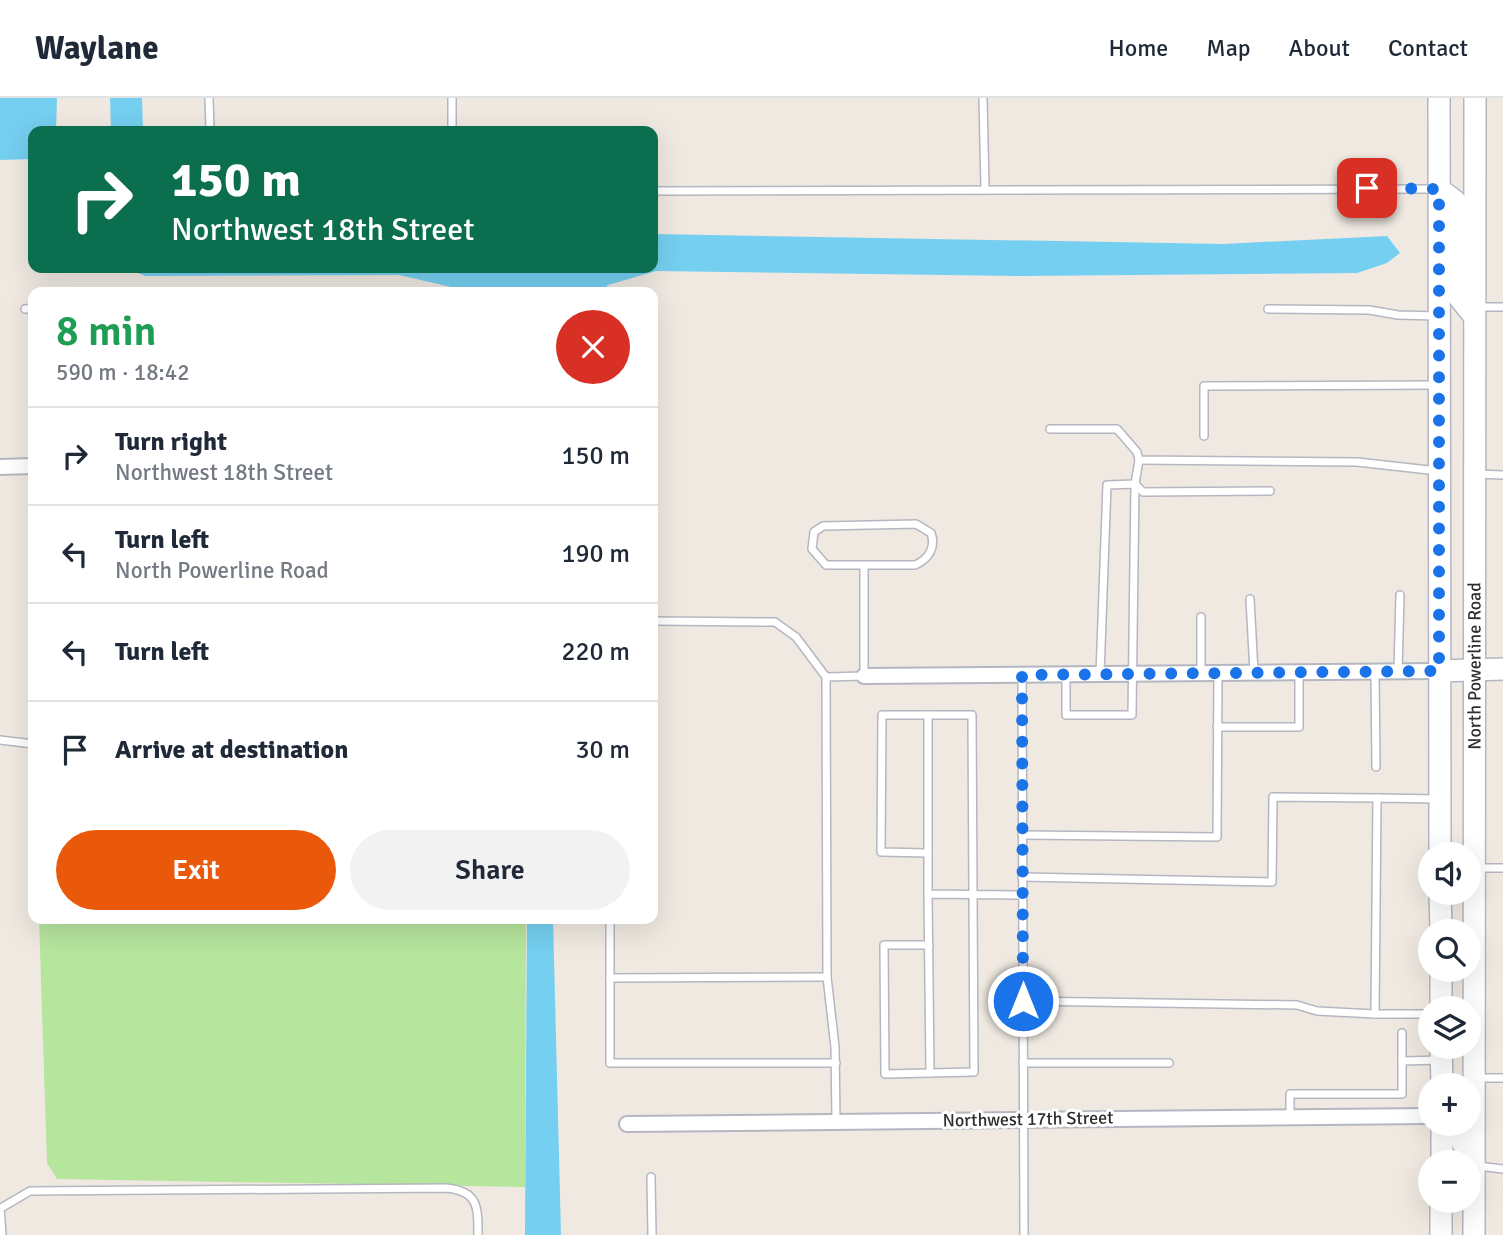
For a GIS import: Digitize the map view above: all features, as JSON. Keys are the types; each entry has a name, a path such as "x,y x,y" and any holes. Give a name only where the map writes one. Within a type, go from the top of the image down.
{"main road":[{"name":"North Powerline Road","path":"1439,98 1440,842"},
{"name":"North Powerline Road","path":"1473,842 1475,98"},
{"path":"1439,189 1455,201 1458,211 1458,296 1474,311"},
{"path":"1439,671 1503,669"},
{"name":"North Powerline Road","path":"1473,905 1474,1073"},
{"path":"1441,1213 1441,1235"},
{"path":"1474,1213 1474,1235"}],"street":[{"path":"0,467 28,466"},
{"path":"864,676 1439,671"},
{"name":"Northwest 17th Street","path":"627,1124 1418,1116"}],"lane":[{"path":"209,98 210,126"},
{"path":"452,98 452,126"},
{"path":"984,98 985,188"},
{"path":"658,191 985,188 1212,191 1439,189"},
{"path":"1474,311 1503,307"},
{"path":"1268,309 1369,310 1398,315 1439,316"},
{"path":"1204,436 1204,386 1439,385"},
{"path":"1050,429 1116,429 1137,452 1139,460 1135,484 1132,715 1066,715 1066,674"},
{"path":"1139,460 1357,462 1439,472"},
{"path":"1473,474 1503,475"},
{"path":"1100,674 1107,485 1135,484 1143,492 1270,491"},
{"path":"916,524 931,533 931,551 922,562 915,565 864,565 826,565 812,549 814,532 823,526 916,524"},
{"path":"825,677 864,676 864,565"},
{"path":"1398,671 1399,595"},
{"path":"1250,599 1254,672"},
{"path":"1201,617 1201,673"},
{"path":"658,621 775,622 796,637 825,677 827,977 836,1063 836,1121"},
{"path":"1217,727 1299,727 1299,671"},
{"path":"1375,671 1376,767"},
{"path":"1022,835 1217,837 1217,672"},
{"path":"1022,675 1024,1235"},
{"path":"928,853 881,852 882,715 972,715 974,894 974,1072 885,1074 884,945 929,945"},
{"path":"928,715 930,1073"},
{"path":"0,740 28,743"},
{"path":"1022,877 1272,882 1273,797 1440,799"},
{"path":"1375,1014 1377,799"},
{"path":"1481,868 1503,868"},
{"path":"928,894 1022,895"},
{"path":"610,924 610,1063 836,1063"},
{"path":"610,978 827,977"},
{"path":"1023,1001 1297,1004 1317,1011 1418,1014"},
{"path":"1290,1117 1290,1094 1402,1094 1402,1033"},
{"path":"1402,1060 1443,1070"},
{"path":"1023,1063 1169,1063"},
{"path":"1481,1077 1503,1078"},
{"path":"1481,1167 1503,1169"},
{"path":"650,1177 652,1235"},
{"path":"2,1235 1,1208 30,1191 446,1188 462,1189 471,1195 478,1212 478,1235"}],"green space":[{"path":"39,924 526,924 525,1187 57,1179 47,1163"}],"water":[{"path":"0,98 57,98 56,126 28,126 28,159 0,160"},
{"path":"110,98 142,98 143,126 111,126"},
{"path":"658,234 1223,244 1387,236 1400,253 1387,263 1357,273 1021,276 658,271"},
{"path":"138,273 649,273 606,287 451,287 399,275 145,276"},
{"path":"527,924 553,924 561,1235 525,1235"}],"route":[{"path":"1023,1001 1022,675 1439,671 1439,189 1367,188"}]}
